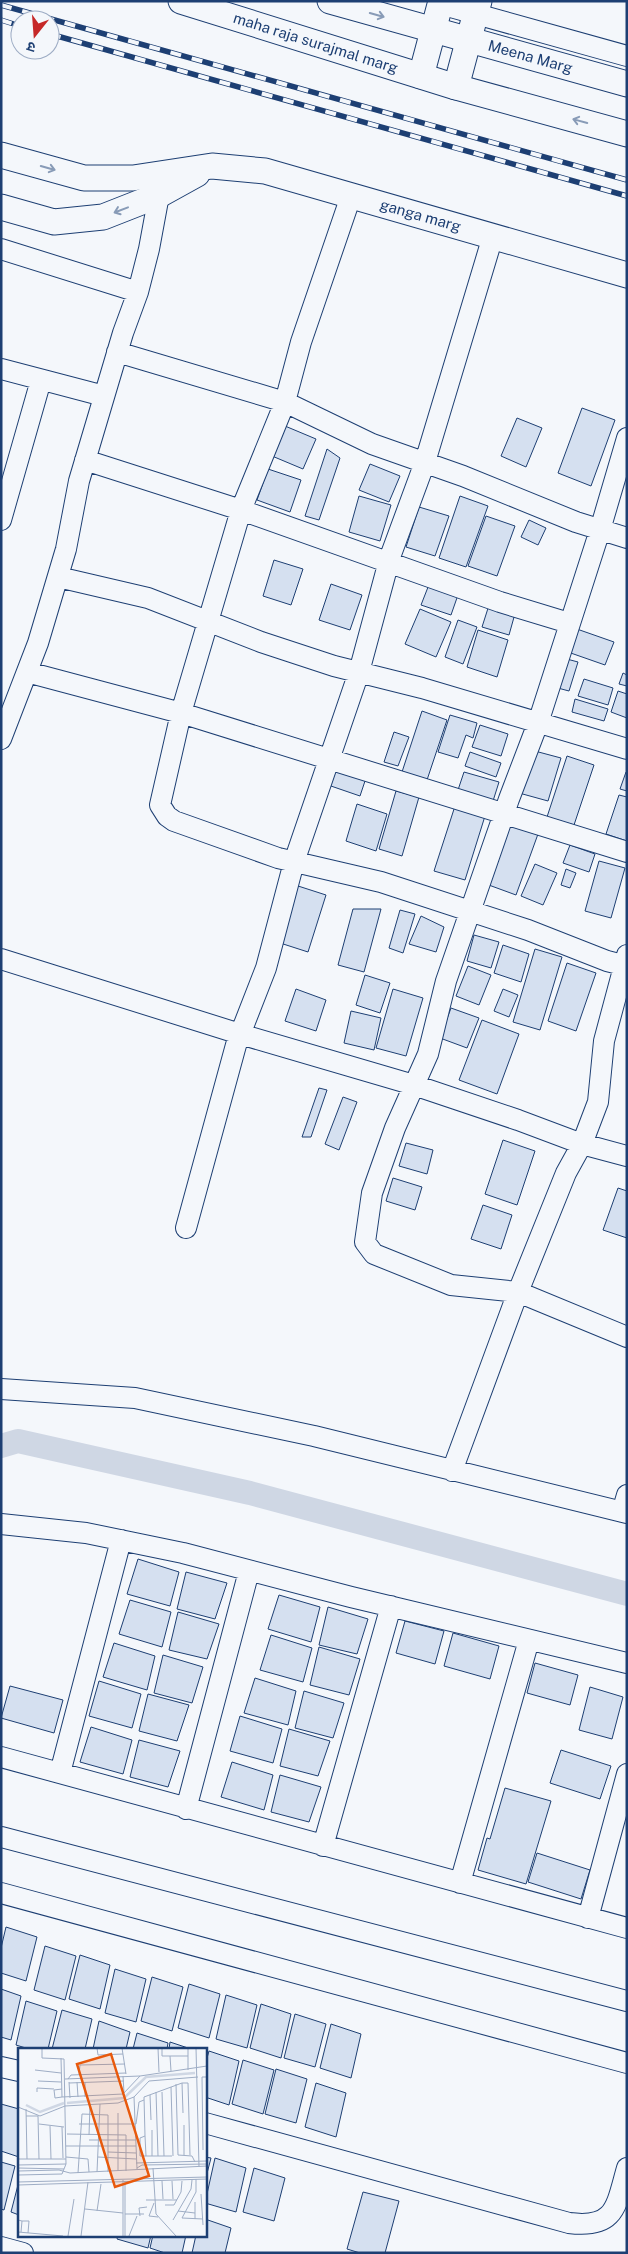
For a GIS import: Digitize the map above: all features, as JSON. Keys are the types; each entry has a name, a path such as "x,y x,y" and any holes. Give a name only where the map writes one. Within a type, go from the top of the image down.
{"street":[{"name":"maha raja surajmal marg","path":"181,1 456,88 627,134"},
{"path":"330,1 433,30"},
{"path":"421,76 440,3 477,8 627,56"},
{"path":"456,88 477,8"},
{"name":"Meena Marg","path":"433,30 627,84"},
{"name":"ganga marg","path":"1,155 84,178 133,178 158,185"},
{"name":"ganga marg","path":"1,207 54,222 103,217 158,185 212,166 265,171 627,275"},
{"path":"1,739 38,643 58,577 86,460 104,396 138,292 149,249 158,185"},
{"path":"351,196 302,342 285,402 241,510 181,713 160,805 166,816 174,822 294,862 381,882 528,930 607,961 625,962 604,1041 598,1102 582,1144 566,1173 518,1292 452,1471"},
{"path":"186,1228 240,1034 266,968 294,862 359,672 388,561 425,462 493,236"},
{"path":"1,249 138,292"},
{"path":"118,352 285,402 372,444 425,462 576,522 627,538"},
{"path":"1,369 104,396"},
{"path":"1,520 41,380"},
{"path":"627,438 600,530 538,723 503,814 446,981 428,1054 395,1128 372,1193 365,1242 374,1254 451,1285 518,1292 627,1337"},
{"path":"86,460 241,510 500,602 569,623"},
{"path":"58,577 148,598 261,642 627,749"},
{"path":"27,672 181,713 627,852"},
{"path":"1,959 240,1034 414,1085 582,1144 627,1156"},
{"path":"1,1388 135,1398 314,1436 452,1471 625,1506"},
{"path":"1,1524 86,1533 121,1540 627,1663"},
{"path":"60,1773 121,1540"},
{"path":"186,1809 249,1570"},
{"path":"323,1846 391,1606"},
{"path":"460,1883 529,1640"},
{"path":"1,1756 186,1809 627,1928"},
{"path":"588,1918 627,1774"},
{"path":"1,1837 627,2001"},
{"path":"1,1893 627,2063"},
{"path":"1,2067 18,2071"},
{"path":"206,2123 568,2223 583,2225 605,2220 612,2214 627,2168"},
{"path":"1,2247 23,2253"}],"building":[{"path":"582,408 615,420 591,486 558,473"},
{"path":"517,418 542,428 526,467 501,456"},
{"path":"285,426 316,439 303,469 272,456"},
{"path":"327,449 340,458 319,520 305,516"},
{"path":"370,464 400,476 389,502 359,490"},
{"path":"268,469 301,480 290,512 257,500"},
{"path":"359,496 391,505 380,541 349,532"},
{"path":"460,496 488,506 466,567 439,558"},
{"path":"419,507 449,516 435,556 406,547"},
{"path":"486,516 515,526 497,576 468,566"},
{"path":"529,520 546,528 538,545 521,537"},
{"path":"274,560 303,569 291,605 263,596"},
{"path":"430,582 459,592 451,615 421,605"},
{"path":"331,584 362,595 350,630 319,620"},
{"path":"490,602 516,610 509,635 482,627"},
{"path":"420,609 451,622 436,657 405,644"},
{"path":"458,620 477,627 463,664 445,657"},
{"path":"574,628 614,642 605,665 565,651"},
{"path":"478,630 508,640 497,677 467,667"},
{"path":"563,658 578,662 569,691 554,687"},
{"path":"623,673 627,675 627,686 619,684"},
{"path":"584,679 613,688 608,705 578,696"},
{"path":"618,691 627,694 627,718 611,712"},
{"path":"575,699 608,709 604,721 572,712"},
{"path":"422,711 447,720 427,780 402,772"},
{"path":"450,715 477,723 473,738 466,735 458,758 438,752"},
{"path":"480,725 508,734 501,756 472,747"},
{"path":"394,732 409,737 398,766 384,762"},
{"path":"531,750 561,758 548,801 519,793"},
{"path":"470,752 501,763 496,777 465,766"},
{"path":"567,756 594,765 574,825 547,817"},
{"path":"335,764 367,775 360,796 328,785"},
{"path":"464,772 499,782 493,801 458,790"},
{"path":"627,772 627,791 620,789"},
{"path":"396,791 419,797 402,856 379,849"},
{"path":"619,795 627,797 627,841 606,834"},
{"path":"357,804 387,814 376,851 346,841"},
{"path":"455,806 485,816 465,880 434,871"},
{"path":"508,824 538,834 516,895 486,884"},
{"path":"570,845 595,854 589,872 563,863"},
{"path":"599,861 625,868 611,918 585,911"},
{"path":"535,864 557,873 543,905 521,896"},
{"path":"566,869 576,873 570,888 561,885"},
{"path":"295,885 326,895 308,952 277,942"},
{"path":"353,909 381,909 364,972 338,965"},
{"path":"400,910 415,914 403,953 389,948"},
{"path":"421,916 444,927 436,952 409,944"},
{"path":"474,935 499,942 491,968 467,961"},
{"path":"503,945 529,954 521,982 494,973"},
{"path":"535,949 562,957 540,1030 513,1022"},
{"path":"567,963 596,973 576,1031 548,1021"},
{"path":"468,966 491,975 479,1005 456,996"},
{"path":"365,975 390,983 380,1013 356,1005"},
{"path":"296,989 326,1000 316,1031 285,1021"},
{"path":"393,989 423,998 406,1056 376,1048"},
{"path":"503,989 518,995 509,1017 494,1011"},
{"path":"451,1008 479,1018 467,1048 440,1038"},
{"path":"351,1011 381,1018 374,1050 344,1043"},
{"path":"482,1020 519,1034 497,1094 459,1080"},
{"path":"319,1088 327,1090 311,1137 302,1137"},
{"path":"343,1097 357,1102 339,1150 325,1144"},
{"path":"503,1140 535,1151 517,1205 485,1194"},
{"path":"406,1143 433,1150 427,1174 399,1166"},
{"path":"393,1178 422,1187 415,1210 386,1201"},
{"path":"618,1188 627,1191 627,1238 603,1230"},
{"path":"483,1205 512,1215 501,1249 471,1239"},
{"path":"138,1559 179,1572 170,1606 127,1594"},
{"path":"186,1572 227,1583 215,1619 177,1609"},
{"path":"279,1595 320,1607 311,1642 268,1629"},
{"path":"130,1600 171,1612 162,1647 119,1634"},
{"path":"328,1607 368,1619 357,1654 319,1645"},
{"path":"178,1612 219,1624 207,1659 169,1650"},
{"path":"405,1621 444,1631 435,1664 396,1653"},
{"path":"453,1633 499,1646 490,1679 444,1666"},
{"path":"271,1635 312,1648 303,1682 260,1670"},
{"path":"114,1643 155,1656 147,1690 103,1677"},
{"path":"319,1647 360,1659 349,1695 310,1685"},
{"path":"163,1655 203,1667 192,1703 154,1693"},
{"path":"535,1663 578,1675 570,1705 527,1693"},
{"path":"255,1678 296,1691 288,1725 244,1713"},
{"path":"99,1681 141,1694 132,1728 89,1716"},
{"path":"10,1686 63,1700 54,1733 1,1718"},
{"path":"590,1687 623,1697 612,1739 579,1730"},
{"path":"304,1691 344,1703 333,1738 295,1728"},
{"path":"148,1694 189,1705 177,1741 139,1731"},
{"path":"240,1716 282,1729 273,1763 230,1751"},
{"path":"91,1727 132,1740 123,1774 80,1762"},
{"path":"289,1729 330,1741 318,1776 280,1766"},
{"path":"139,1740 180,1751 168,1787 130,1777"},
{"path":"561,1750 611,1766 600,1799 550,1783"},
{"path":"232,1762 273,1775 264,1810 221,1797"},
{"path":"280,1775 321,1787 309,1822 271,1812"},
{"path":"505,1788 551,1801 526,1884 478,1870 487,1838 490,1839"},
{"path":"537,1853 590,1870 581,1899 528,1882"},
{"path":"6,1927 37,1937 26,1981 1,1973 1,1948"},
{"path":"45,1946 76,1956 65,2000 34,1990"},
{"path":"80,1955 110,1965 100,2009 69,1999"},
{"path":"115,1969 146,1979 136,2022 105,2013"},
{"path":"152,1977 183,1987 172,2031 141,2021"},
{"path":"189,1984 220,1994 209,2038 178,2028"},
{"path":"1,1989 21,1996 11,2040 1,2037"},
{"path":"226,1995 257,2005 247,2048 216,2039"},
{"path":"26,2001 57,2011 48,2048 26,2048 16,2045"},
{"path":"261,2004 291,2014 281,2058 250,2048"},
{"path":"62,2010 92,2019 85,2048 52,2048"},
{"path":"295,2014 326,2024 315,2067 284,2058"},
{"path":"99,2021 130,2032 126,2048 93,2048"},
{"path":"331,2024 361,2034 351,2078 320,2068"},
{"path":"137,2033 168,2043 167,2048 133,2048"},
{"path":"170,2042 188,2048 169,2048"},
{"path":"209,2051 239,2061 229,2105 206,2097 206,2062"},
{"path":"243,2060 274,2070 263,2114 232,2104"},
{"path":"276,2069 307,2079 296,2123 265,2114"},
{"path":"316,2083 346,2093 336,2137 305,2127"},
{"path":"1,2104 18,2109 18,2157 1,2151"},
{"path":"206,2157 211,2158 206,2177"},
{"path":"215,2158 246,2168 236,2212 206,2203"},
{"path":"1,2162 15,2166 4,2210 1,2209"},
{"path":"254,2168 285,2178 274,2221 243,2212"},
{"path":"18,2185 18,2215 11,2212"},
{"path":"363,2192 399,2201 385,2253 360,2253 347,2249"},
{"path":"206,2219 231,2228 225,2253 192,2253 196,2236 206,2236"},
{"path":"118,2236 151,2236 148,2248 117,2239"},
{"path":"153,2236 186,2236 182,2253 165,2253 150,2248"}],"waterway":[{"path":"1,1446 18,1441 250,1493 627,1594"}],"railway":[{"path":"1,5 627,180"},
{"path":"1,20 10,23"},
{"path":"60,37 627,196"}]}
